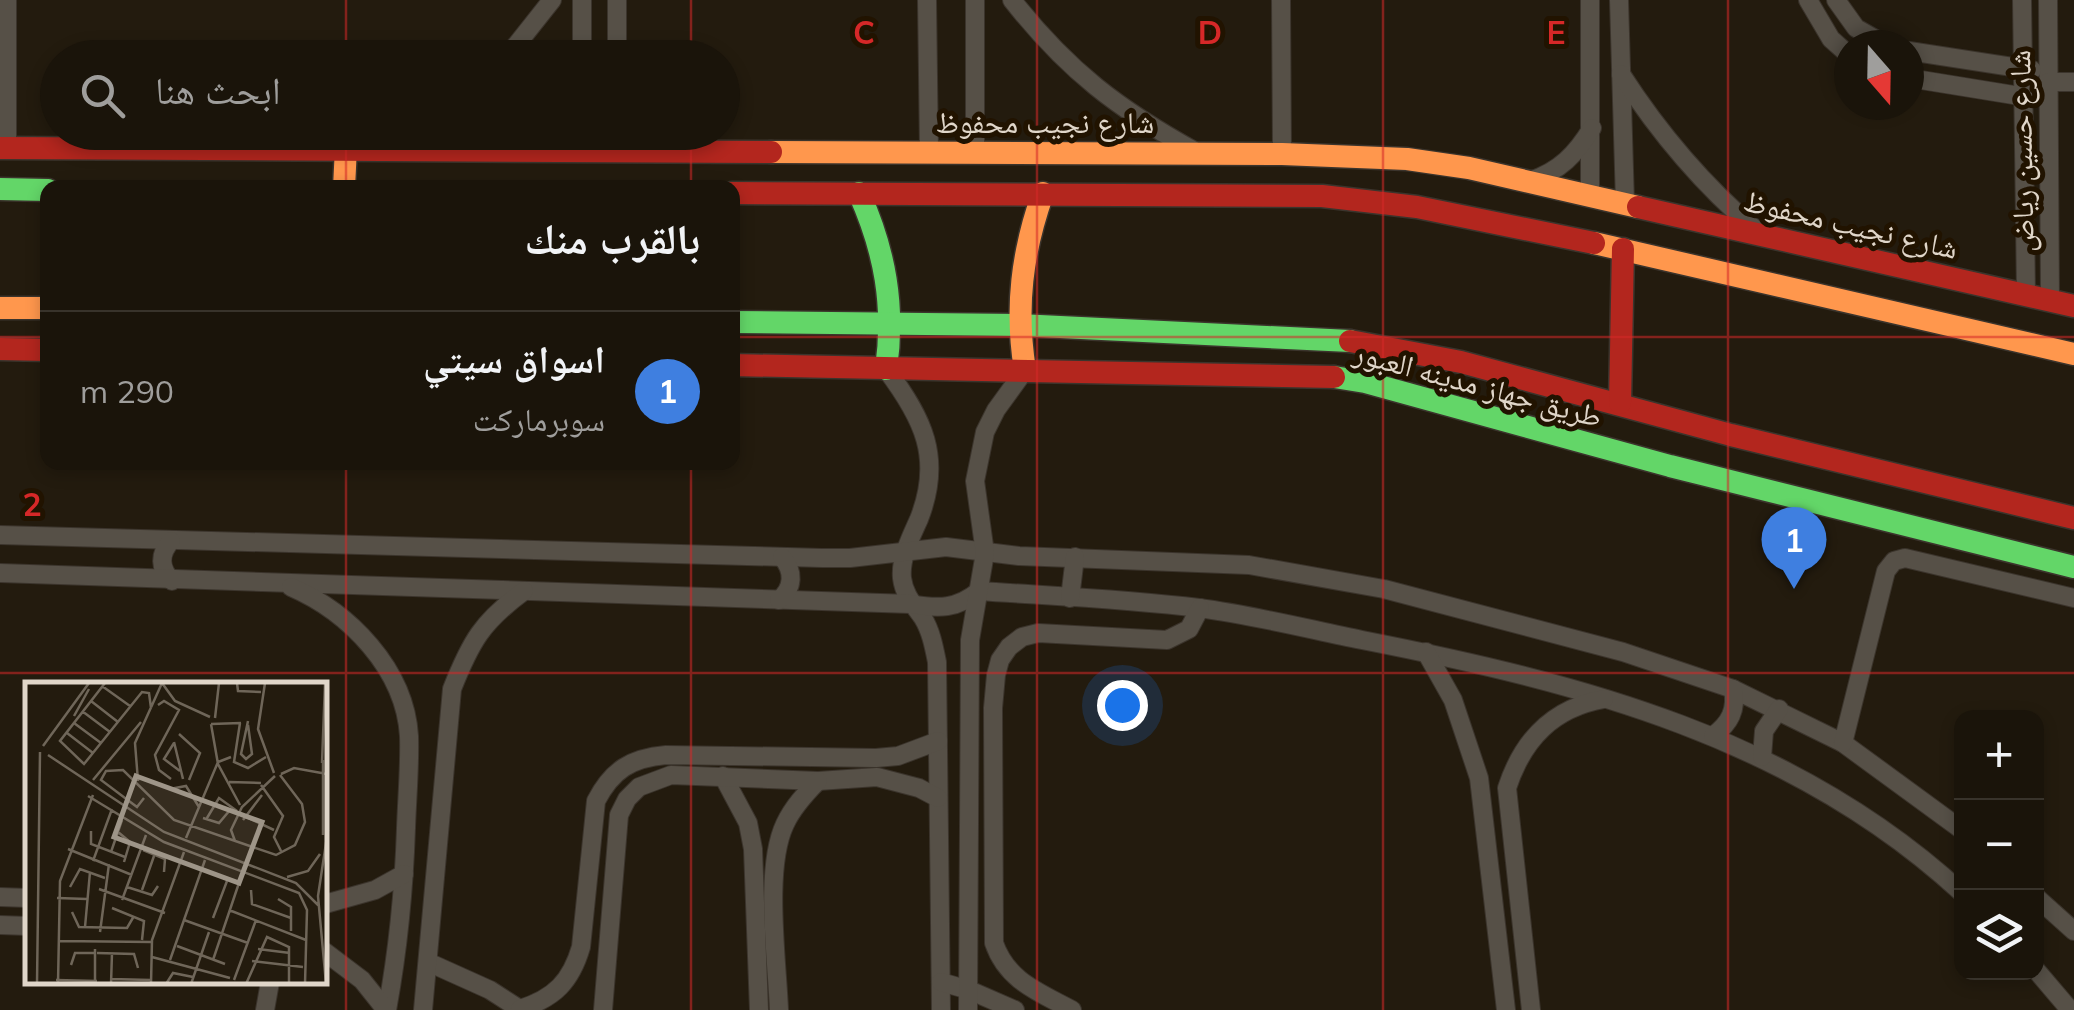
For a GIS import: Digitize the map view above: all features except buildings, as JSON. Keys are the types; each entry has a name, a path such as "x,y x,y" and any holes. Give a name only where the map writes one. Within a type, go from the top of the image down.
{"street":[{"path":"3,148 7,0"},
{"path":"520,40 552,0"},
{"path":"582,0 582,40"},
{"path":"617,0 617,40"},
{"path":"927,0 929,151"},
{"path":"975,0 975,151"},
{"path":"1012,0 1047,44 1094,88 1147,125 1198,153 1198,195"},
{"path":"1282,0 1282,154"},
{"path":"1590,0 1590,196"},
{"path":"1619,0 1625,203"},
{"path":"1808,0 1834,42"},
{"path":"1836,0 1860,30"},
{"name":"شارع حسين رياض","path":"2022,0 2026,295"},
{"name":"شارع حسين رياض","path":"2048,0 2050,301"},
{"path":"1924,53 2022,69 2047,85"},
{"path":"1621,74 1661,132 1698,176 1760,234"},
{"path":"1924,81 2022,97 2047,85 2074,82"},
{"path":"1530,181 1560,168 1592,128"},
{"name":"شارع نجيب محفوظ","path":"740,145 1407,159 1530,181 2074,306"},
{"name":"شارع نجيب محفوظ","path":"3,148 40,148"},
{"path":"344,180 346,150"},
{"path":"0,190 40,190"},
{"path":"740,192 1322,196 1417,207 1623,249 2074,354"},
{"path":"859,193 882,246 890,286 892,325 886,369 920,419 928,446 930,474 926,501 901,566 902,583 928,630 938,662 941,1010"},
{"path":"968,1010 970,666 985,552 976,506 978,456 996,410 1024,370 1019,325 1025,249 1043,193"},
{"path":"1620,403 1623,249"},
{"path":"0,308 40,308"},
{"name":"طريق جهاز مدينه العبور","path":"740,322 1019,325 1372,343 1421,352 1681,422 2074,518"},
{"path":"0,349 40,350"},
{"name":"طريق جهاز مدينه العبور","path":"740,365 1318,375 1365,382 1670,466 2074,567"},
{"path":"1670,466 1681,422"},
{"path":"0,535 850,558 946,547 1249,565 1384,588 1608,648 1733,689 1843,743 1954,824"},
{"path":"171,541 162,561 164,572 172,581"},
{"path":"779,600 788,591 791,579 782,557"},
{"path":"1070,598 1075,557"},
{"path":"1843,743 1886,572 1894,562 1906,558 2074,598"},
{"path":"0,574 911,604 938,608 953,607 980,591 1200,608 1426,652 1610,698 1714,736 1762,756 1864,817 1957,890"},
{"path":"282,583 334,610 356,630 390,678 409,734 404,874 396,960 386,1010"},
{"path":"423,1010 452,689 467,649 492,614 524,591"},
{"path":"1072,1010 1020,982 999,958 994,943 993,708 1000,660 1009,646 1038,633 1167,640 1189,629 1200,608"},
{"path":"1426,652 1459,713 1479,778 1502,1007"},
{"path":"1714,736 1734,710 1733,689"},
{"path":"1531,1010 1507,788 1526,744 1543,726 1586,702 1610,698"},
{"path":"1762,756 1764,730 1779,709"},
{"path":"409,734 446,736"},
{"path":"430,964 490,990 521,1010 560,990 574,970 582,947 596,801 607,781 623,766 644,757 666,755 876,758 918,750 938,741"},
{"path":"603,1010 619,815 639,787 671,776 818,781 877,777 898,781 938,798"},
{"path":"723,776 748,823 753,850 758,1010"},
{"path":"779,1010 776,852 791,813 818,781"},
{"path":"328,904 375,890 404,874"},
{"path":"0,897 25,898"},
{"path":"2044,905 2074,931"},
{"path":"0,925 25,926"},
{"path":"328,954 362,980 386,1010"},
{"path":"2044,979 2070,1010"},
{"path":"942,982 1015,1010"},
{"path":"266,1010 270,985"}],"traffic: fast":[{"path":"0,189 40,190"},
{"path":"859,193 886,279 886,369"},
{"path":"740,322 1019,325 1350,341"},
{"path":"1334,377 2074,567"}],"traffic: slow":[{"path":"344,180 346,150"},
{"path":"771,152 1282,154 1407,159 1469,168 1638,207"},
{"path":"1025,370 1022,280 1043,193"},
{"path":"1594,243 2074,354"},
{"path":"0,308 40,308"}],"traffic: jam":[{"path":"0,148 40,148"},
{"path":"386,150 771,152"},
{"path":"740,193 1322,196 1417,207 1594,243"},
{"path":"1638,207 2074,306"},
{"path":"1620,403 1623,249"},
{"path":"1350,341 1461,362 1731,435 2074,518"},
{"path":"0,349 40,350"},
{"path":"740,365 1334,377"}],"place":[{"name":"اسواق سيتي","path":"1794,589"}]}
